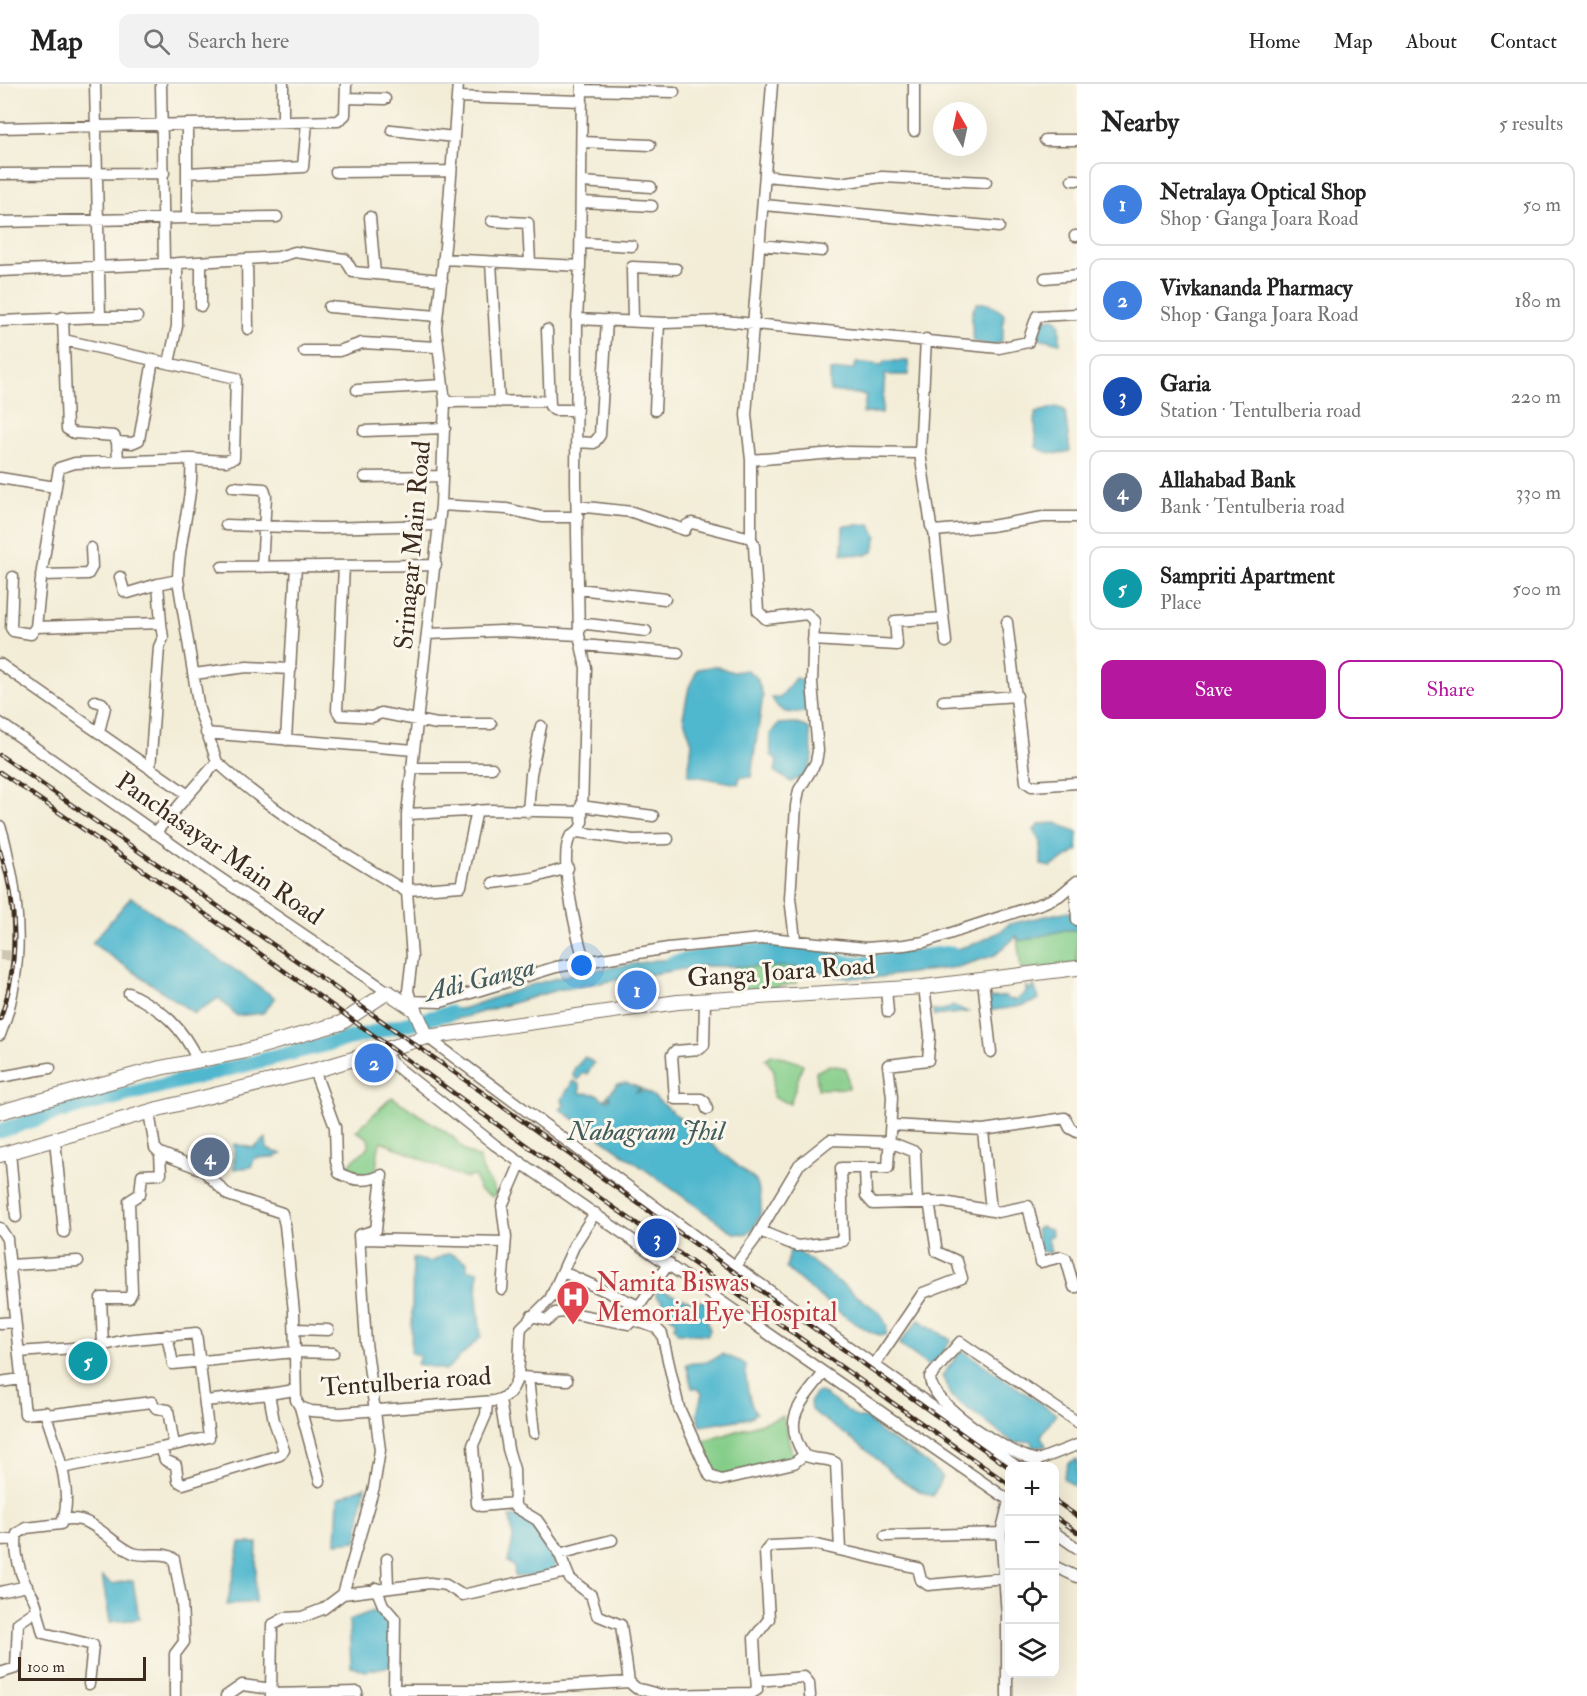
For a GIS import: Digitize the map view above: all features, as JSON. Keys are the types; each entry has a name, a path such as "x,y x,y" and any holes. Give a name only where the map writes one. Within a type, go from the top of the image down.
{"main road":[{"name":"Ganga Joara Road","path":"5,1154 149,1112 314,1070 427,1037 705,1000 924,987 1077,968"},
{"name":"Panchasayar Main Road","path":"388,992 410,1004"},
{"path":"0,1112 103,1082 242,1052 342,1023 388,992"},
{"path":"410,1004 427,1037"}],"street":[{"path":"95,84 95,173 100,317"},
{"path":"161,84 164,264"},
{"path":"283,84 283,122"},
{"path":"0,128 338,121 344,118 346,84"},
{"name":"Srinagar Main Road","path":"410,1004 408,991 412,957 407,891 407,814 441,505 445,402 437,347 437,316 458,84"},
{"path":"772,84 746,415 751,460 751,538 754,546 761,617 766,619 807,614 814,621 812,682 818,751 816,762 799,790 796,806 790,898 795,939"},
{"path":"914,84 914,131"},
{"path":"582,91 583,202 577,319 576,442 578,589 586,688 583,824 568,841 568,868 572,911 584,960"},
{"path":"457,97 582,91 674,92"},
{"path":"346,98 385,99"},
{"path":"187,173 303,167 307,122"},
{"path":"187,124 187,218"},
{"path":"392,130 454,137"},
{"path":"1045,140 1077,140"},
{"path":"582,142 650,145"},
{"path":"336,172 451,171"},
{"path":"0,174 164,173"},
{"path":"765,176 840,183 882,177 986,182"},
{"path":"583,182 651,187"},
{"path":"583,202 652,206"},
{"path":"764,205 999,227"},
{"path":"0,222 277,217"},
{"path":"370,217 375,274"},
{"path":"492,221 528,223 530,263"},
{"path":"582,243 632,246"},
{"path":"760,245 822,251"},
{"path":"0,271 201,262 278,257 295,252 342,258 346,261 350,271 441,279"},
{"path":"247,259 248,329"},
{"path":"443,259 580,266"},
{"path":"201,262 201,306"},
{"path":"491,262 500,402"},
{"path":"169,363 177,326 177,263"},
{"path":"633,321 632,267 676,269"},
{"path":"1045,278 1077,275"},
{"path":"329,307 437,316"},
{"path":"577,319 660,323 724,321 754,323 999,348 1021,345 1032,336 1037,316 1077,314"},
{"path":"0,321 63,317 137,317"},
{"path":"63,317 67,429 74,433 111,434 117,442 118,461"},
{"path":"576,442 594,443 600,435 607,320"},
{"path":"655,410 660,323"},
{"path":"547,330 549,401 554,410 577,410"},
{"path":"926,339 920,453 934,531 946,642"},
{"path":"13,577 11,628 13,631 31,634 36,627 41,575 55,487 60,468 65,465 118,461 191,459 226,461 234,459 236,378 64,340"},
{"path":"304,351 339,351 362,343 437,347"},
{"path":"117,442 132,443 139,440 153,360"},
{"path":"357,390 443,385"},
{"path":"445,402 549,401"},
{"path":"364,431 445,428"},
{"path":"751,460 845,452 920,453"},
{"path":"191,459 191,478 178,555 177,580 206,733 217,762 243,786 302,829 407,891 461,886 477,810"},
{"path":"364,477 442,476"},
{"path":"0,478 55,487"},
{"path":"233,487 264,489 266,496 262,567"},
{"path":"441,505 507,509 542,517 578,511 632,512 685,530 687,525 692,523 751,538"},
{"path":"934,531 992,526 1043,517 1077,517"},
{"path":"226,525 265,527 439,525"},
{"path":"41,575 88,574 92,567 91,548"},
{"path":"222,567 436,565"},
{"path":"286,740 296,566"},
{"path":"344,566 338,710 340,715 372,717 381,713 437,724 491,724"},
{"path":"120,577 124,591 128,593 177,580"},
{"path":"150,769 159,647 164,638 158,584"},
{"path":"578,589 665,599"},
{"path":"813,640 897,645 895,621 943,618"},
{"path":"1006,622 1028,784 1077,783"},
{"path":"36,627 161,624"},
{"path":"427,634 501,631 580,634 646,631"},
{"path":"580,634 678,653"},
{"path":"0,664 187,794"},
{"path":"194,674 247,667 291,669"},
{"path":"944,701 1017,696"},
{"path":"95,701 102,703 105,707 99,732"},
{"name":"Panchasayar Main Road","path":"0,723 155,833 388,992"},
{"path":"528,812 531,774 541,726"},
{"path":"206,733 414,750"},
{"path":"155,833 217,762"},
{"path":"411,768 492,768"},
{"path":"407,814 477,810 528,812 582,809 653,816"},
{"path":"0,826 4,859 15,887 19,931 11,1006 0,1035"},
{"path":"578,832 633,840 668,839"},
{"path":"493,883 532,878 568,868"},
{"path":"410,1004 441,1002 508,979 584,960 668,948 770,938 866,948 924,942 1043,903 1059,896 1076,884"},
{"path":"1076,884 1077,921"},
{"path":"983,980 991,1052"},
{"path":"760,1231 797,1246 843,1241 841,1168 888,1168 891,1125 888,1065 928,1060 930,1035 924,987"},
{"path":"886,989 888,1012"},
{"path":"129,993 158,1008 174,1022 188,1038 198,1060"},
{"path":"705,1000 704,1045 700,1049 675,1050 672,1055 675,1099 701,1099 705,1102 707,1109"},
{"path":"427,1037 735,1266 1009,1462"},
{"path":"383,1050 392,1064 441,1104 520,1162 669,1263 823,1374 1005,1498"},
{"path":"0,1077 50,1068"},
{"path":"314,1070 335,1127 336,1161 339,1173 346,1178 369,1180 382,1175 376,1230 359,1235 362,1307 381,1450 377,1472 342,1594"},
{"path":"103,1345 101,1298 129,1298 132,1292 129,1201 140,1194 142,1175 161,1174 160,1153 155,1148 149,1112"},
{"path":"891,1125 983,1130 1065,1118 1070,1128 1077,1132"},
{"path":"983,1130 991,1211"},
{"path":"55,1140 64,1232"},
{"path":"735,1266 760,1231 799,1165 830,1140 890,1142 915,1152 917,1202"},
{"name":"Tentulberia road","path":"160,1153 202,1170 228,1195 282,1213 288,1249 295,1329 296,1400 300,1407 325,1413 500,1400 523,1378 521,1328 550,1299 595,1213"},
{"path":"5,1154 16,1217"},
{"path":"502,1289 505,1242 502,1206 520,1162"},
{"path":"865,1168 868,1201 882,1204 929,1201 991,1211 1008,1211 1028,1206 1041,1262 1061,1257 1066,1260 1074,1287 1077,1287"},
{"path":"874,1365 923,1293 962,1278 957,1261 938,1252 929,1201"},
{"path":"0,1228 7,1239 25,1414 45,1412 62,1468 63,1520"},
{"path":"359,1239 505,1242"},
{"path":"10,1265 78,1261"},
{"path":"634,1320 638,1306 641,1305 669,1263"},
{"path":"563,1272 638,1306"},
{"path":"531,1316 548,1320 555,1313 565,1312 626,1324 634,1320 656,1328 662,1334 679,1408 710,1476 721,1480 794,1463 804,1455"},
{"path":"0,1323 15,1322"},
{"path":"295,1329 328,1330"},
{"path":"19,1352 103,1345 196,1333 209,1437 62,1468"},
{"path":"167,1335 172,1364 294,1352 333,1353"},
{"path":"1034,1462 989,1438 933,1391 930,1377 960,1342 1077,1422"},
{"path":"823,1374 796,1409 792,1429 804,1455 812,1460 828,1459 836,1463 840,1550"},
{"path":"534,1433 523,1378 567,1380"},
{"path":"0,1382 21,1379"},
{"path":"205,1401 295,1390"},
{"path":"161,1448 165,1460 176,1465 178,1481 183,1484 283,1454 269,1394"},
{"path":"500,1400 508,1449 514,1469 514,1503 518,1510 537,1520 575,1584 591,1595 597,1615 621,1625 628,1682"},
{"path":"46,1415 152,1402 156,1408 168,1410 174,1445"},
{"path":"487,1402 486,1415 473,1445 477,1504 481,1506 514,1503"},
{"path":"300,1407 320,1481"},
{"path":"1038,1462 1077,1445"},
{"path":"1005,1516 1001,1533 1005,1546"},
{"path":"89,1684 93,1645 43,1633 37,1604 27,1586 15,1548 16,1539 21,1530 56,1526 63,1520 75,1517 88,1521 131,1552 166,1555 174,1559 182,1602 184,1642 175,1654 175,1696"},
{"path":"885,1536 1001,1533"},
{"path":"1059,1535 1077,1548"},
{"path":"0,1540 16,1539"},
{"path":"559,1554 612,1540"},
{"path":"376,1588 383,1605 395,1619 394,1690 416,1694 628,1682 636,1688 665,1695 752,1693 757,1690 754,1638 756,1633 767,1624 770,1614 767,1548 801,1543 840,1550 918,1569 921,1580 928,1585 1005,1578"},
{"path":"387,1559 388,1587"},
{"path":"1059,1568 1077,1577"},
{"path":"271,1693 272,1625 285,1618 302,1617 323,1609 342,1594 376,1588 439,1583 462,1595 567,1572"},
{"path":"0,1592 27,1586"},
{"path":"0,1673 16,1668 18,1623 37,1610"},
{"path":"1006,1624 1008,1696"},
{"path":"757,1681 804,1677 809,1683 810,1696"},
{"path":"226,1696 242,1685 271,1693 357,1692"}],"green space":[{"path":"1077,924 1077,964 1021,970 1017,938 1049,925"},
{"path":"796,964 796,983 768,989 740,990 735,966"},
{"path":"773,1054 803,1064 790,1104 773,1097 774,1070 765,1059"},
{"path":"829,1065 846,1068 849,1088 818,1089 816,1072"},
{"path":"392,1097 452,1136 465,1151 479,1158 483,1171 497,1194 492,1197 479,1190 475,1176 464,1178 381,1141 375,1176 343,1170 369,1146 368,1138 356,1131"},
{"path":"783,1416 793,1458 713,1478 703,1442"}],"water":[{"path":"977,303 989,303 1004,314 1001,342 992,346 973,341 972,317"},
{"path":"1055,318 1060,323 1060,343 1038,338 1039,326 1044,319"},
{"path":"884,361 908,361 909,375 885,375 882,413 863,413 866,395 830,391 830,371 853,369 857,362 882,365"},
{"path":"1056,407 1065,410 1070,451 1061,453 1048,452 1036,447 1035,413"},
{"path":"870,524 877,536 873,552 866,555 842,554 843,526"},
{"path":"715,666 733,672 747,670 757,678 763,696 751,777 740,777 738,784 688,775 692,743 683,717 689,687 698,669"},
{"path":"795,678 808,681 806,694 811,704 805,712 785,712 772,698 780,698"},
{"path":"794,723 809,728 813,758 806,775 791,782 775,772 777,760 771,755 770,734 778,724"},
{"path":"1056,823 1077,832 1077,851 1051,867 1041,865 1041,843 1034,830 1040,824"},
{"path":"131,897 275,998 263,1013 237,1016 219,998 194,1013 92,943"},
{"path":"1064,912 1077,913 1077,930 1065,930 1020,941 1017,936 995,955 958,967 872,978 838,977 795,967 701,966 557,990 465,1017 436,1023 424,1014 465,1008 531,985 572,974 657,960 702,959 748,952 861,963 894,963 929,957 977,943 1001,931 1009,924"},
{"path":"1033,983 1039,999 1020,1006 988,1011 990,998 1006,996 1007,999 1017,1000 1026,992 1026,984 1029,990 1034,987"},
{"path":"952,1005 968,1012 934,1016 932,1009 936,1011 951,1008"},
{"path":"585,1057 594,1063 587,1074 583,1073 578,1080 573,1076 574,1069"},
{"name":"Nabagram Jhil","path":"573,1081 580,1085 580,1093 597,1094 602,1099 609,1100 610,1097 606,1098 617,1084 627,1083 642,1089 635,1092 645,1091 652,1095 756,1181 761,1209 753,1228 747,1234 734,1233 560,1109 564,1106 562,1099"},
{"path":"266,1138 267,1149 282,1154 275,1157 255,1158 251,1167 234,1169 234,1144 254,1148"},
{"path":"1040,1227 1051,1230 1052,1235 1048,1237 1051,1254 1039,1250 1036,1230"},
{"path":"791,1246 880,1313 887,1326 886,1335 864,1329 850,1320 786,1268"},
{"path":"449,1253 467,1262 467,1270 478,1271 477,1298 481,1337 446,1370 417,1364 420,1356 411,1353 413,1258 430,1262"},
{"path":"658,1289 693,1302 704,1301 710,1308 707,1319 710,1330 708,1335 678,1333 674,1326 676,1321 661,1310 663,1301 656,1296"},
{"path":"919,1320 951,1340 932,1368 899,1344"},
{"path":"962,1350 1056,1414 1041,1436 1046,1446 1033,1448 1031,1441 1014,1443 952,1397 942,1376"},
{"path":"722,1354 746,1366 748,1391 756,1413 749,1418 701,1426 697,1414 702,1393 697,1388 692,1388 686,1364 707,1362"},
{"path":"821,1392 858,1418 866,1418 884,1435 914,1454 942,1477 933,1496 903,1481 860,1445 811,1410 810,1402 815,1393"},
{"path":"1077,1459 1077,1488 1063,1478 1068,1463"},
{"path":"365,1486 357,1541 336,1543 338,1498"},
{"path":"518,1516 533,1524 544,1536 552,1552 556,1569 542,1575 515,1577 514,1567 508,1562 513,1539 510,1517"},
{"path":"240,1543 257,1543 255,1602 227,1605"},
{"path":"102,1577 112,1584 133,1580 139,1619 110,1622"},
{"path":"381,1608 392,1619 391,1666 365,1671 351,1667 349,1620"}],"waterway":[{"name":"Adi Ganga","path":"672,963 737,950 800,953 855,964 951,953"},
{"name":"Adi Ganga","path":"0,1131 58,1112 450,1013"}],"tunnel":[{"path":"0,955 17,956"}],"railway":[{"path":"0,755 330,984 1005,1464"},
{"path":"0,772 176,893 573,1179 1005,1481"},
{"path":"0,851 10,892 14,935 11,978 0,1019"},
{"path":"1059,1503 1077,1516"},
{"path":"1059,1519 1077,1532"}],"place":[{"name":"Netralaya Optical Shop","path":"637,990"},
{"name":"Vivkananda Pharmacy","path":"374,1063"},
{"name":"Allahabad Bank","path":"210,1157"},
{"name":"Garia","path":"657,1238"},
{"name":"Namita Biswas Memorial Eye Hospital","path":"573,1326"},
{"name":"Sampriti Apartment","path":"88,1361"}]}
